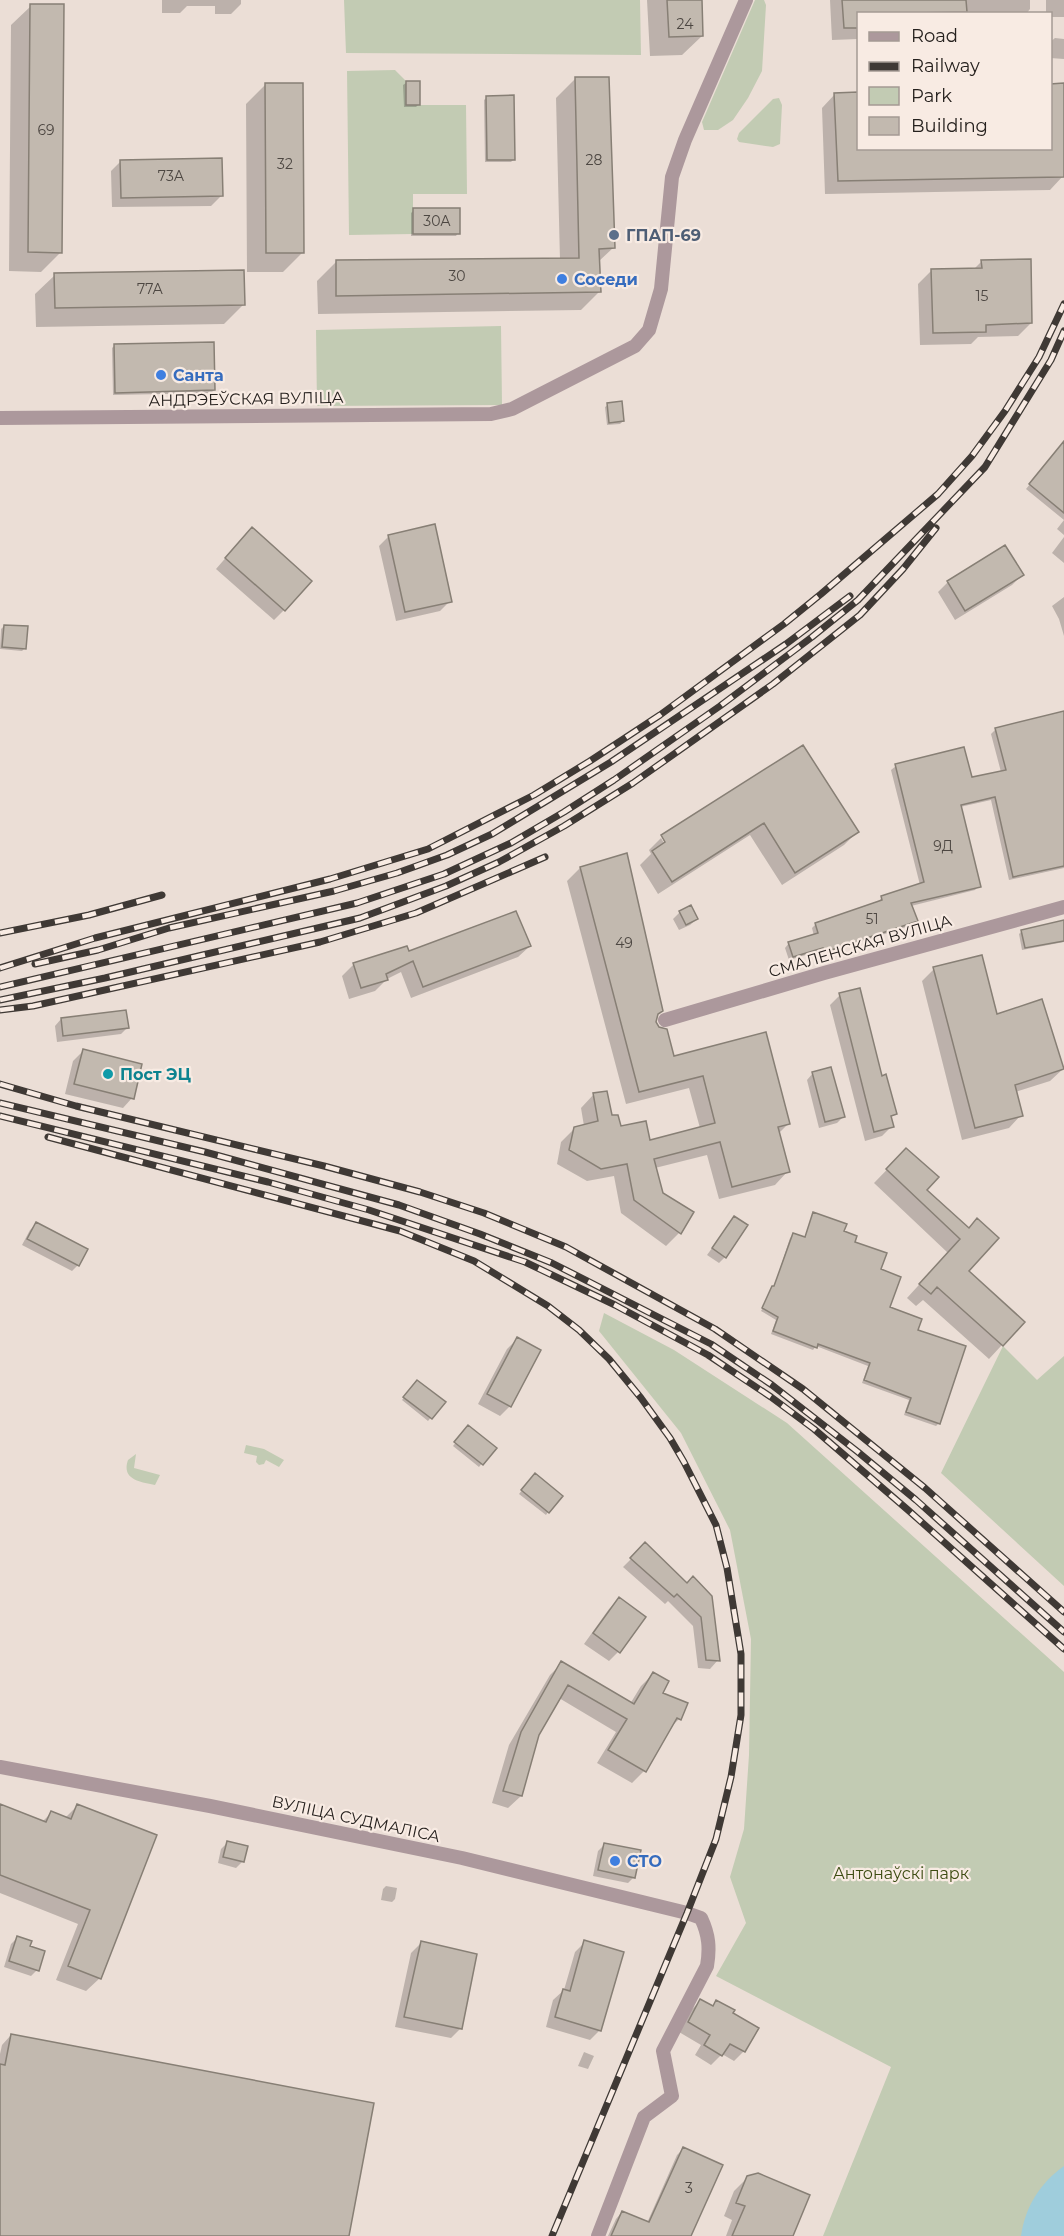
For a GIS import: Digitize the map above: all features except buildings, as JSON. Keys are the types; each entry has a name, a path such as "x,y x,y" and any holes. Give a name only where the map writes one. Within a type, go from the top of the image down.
{"street":[{"name":"АНДРЭЕЎСКАЯ ВУЛІЦА","path":"0,418 491,414 512,409 635,346 649,330 661,289 672,177 685,141 746,0"},
{"name":"СМАЛЕНСКАЯ ВУЛІЦА","path":"665,1020 824,973 1064,907"},
{"name":"ВУЛІЦА СУДМАЛІСА","path":"0,1767 210,1806 462,1858 701,1918 710,1950 707,1966 663,2051 672,2096 644,2117 598,2236"}],"green space":[{"path":"344,0 640,0 641,55 346,53"},
{"path":"755,0 764,0 766,5 762,71 733,120 718,130 704,130 702,122"},
{"path":"395,70 406,81 406,105 466,105 467,194 413,194 413,234 349,235 347,71"},
{"path":"779,98 782,105 780,144 773,147 739,142 737,139 739,133 773,99"},
{"path":"501,326 502,405 317,406 316,330"},
{"name":"Антонаўскі парк","path":"604,1313 674,1350 787,1423 1064,1672 1064,2236 823,2236 891,2067 716,1976 746,1923 730,1877 744,1829 749,1755 751,1639 730,1530 681,1433 599,1331"},
{"path":"1003,1346 1037,1380 1064,1356 1064,1586 941,1473"},
{"path":"246,1445 264,1449 284,1460 279,1467 266,1460 264,1464 259,1465 256,1462 257,1456 244,1453"},
{"path":"136,1454 134,1468 160,1475 155,1485 134,1479 127,1472 128,1460"}],"water":[{"path":"1064,2166 1064,2236 1021,2236 1026,2215 1035,2196"}],"railway":[{"path":"0,968 95,938 330,879 428,849 534,795 590,761 660,715 784,624 938,494 972,456 1005,411 1039,357 1064,304"},
{"path":"0,987 357,903 444,874 511,843 564,812 720,706 858,600 985,467 1051,360 1064,331"},
{"path":"0,1000 105,978 360,918 446,886 499,862 564,826 633,783 773,684 860,615 903,569 936,528"},
{"path":"35,964 98,950 169,928 334,891 397,873 447,855 492,834 611,762 786,644 850,596"},
{"path":"0,1010 33,1006 320,942 416,913 545,857"},
{"path":"0,933 89,915 162,895"},
{"path":"0,1084 76,1106 324,1166 420,1192 484,1213 566,1247 715,1329 803,1389 925,1488 1064,1612"},
{"path":"0,1103 205,1152 399,1205 552,1263 711,1344 772,1385 916,1500 1064,1632"},
{"path":"0,1116 268,1182 369,1210 525,1262 615,1305 708,1355 814,1429 1064,1649"},
{"path":"48,1137 400,1231 474,1261 548,1306 579,1330 609,1359 670,1438 716,1525 727,1568 741,1654 741,1715 731,1777 716,1839 552,2236"}],"place":[{"name":"ГПАП-69","path":"614,235"},
{"name":"Соседи","path":"562,279"},
{"name":"Санта","path":"161,375"},
{"name":"Пост ЭЦ","path":"108,1074"},
{"name":"СТО","path":"615,1861"}]}
